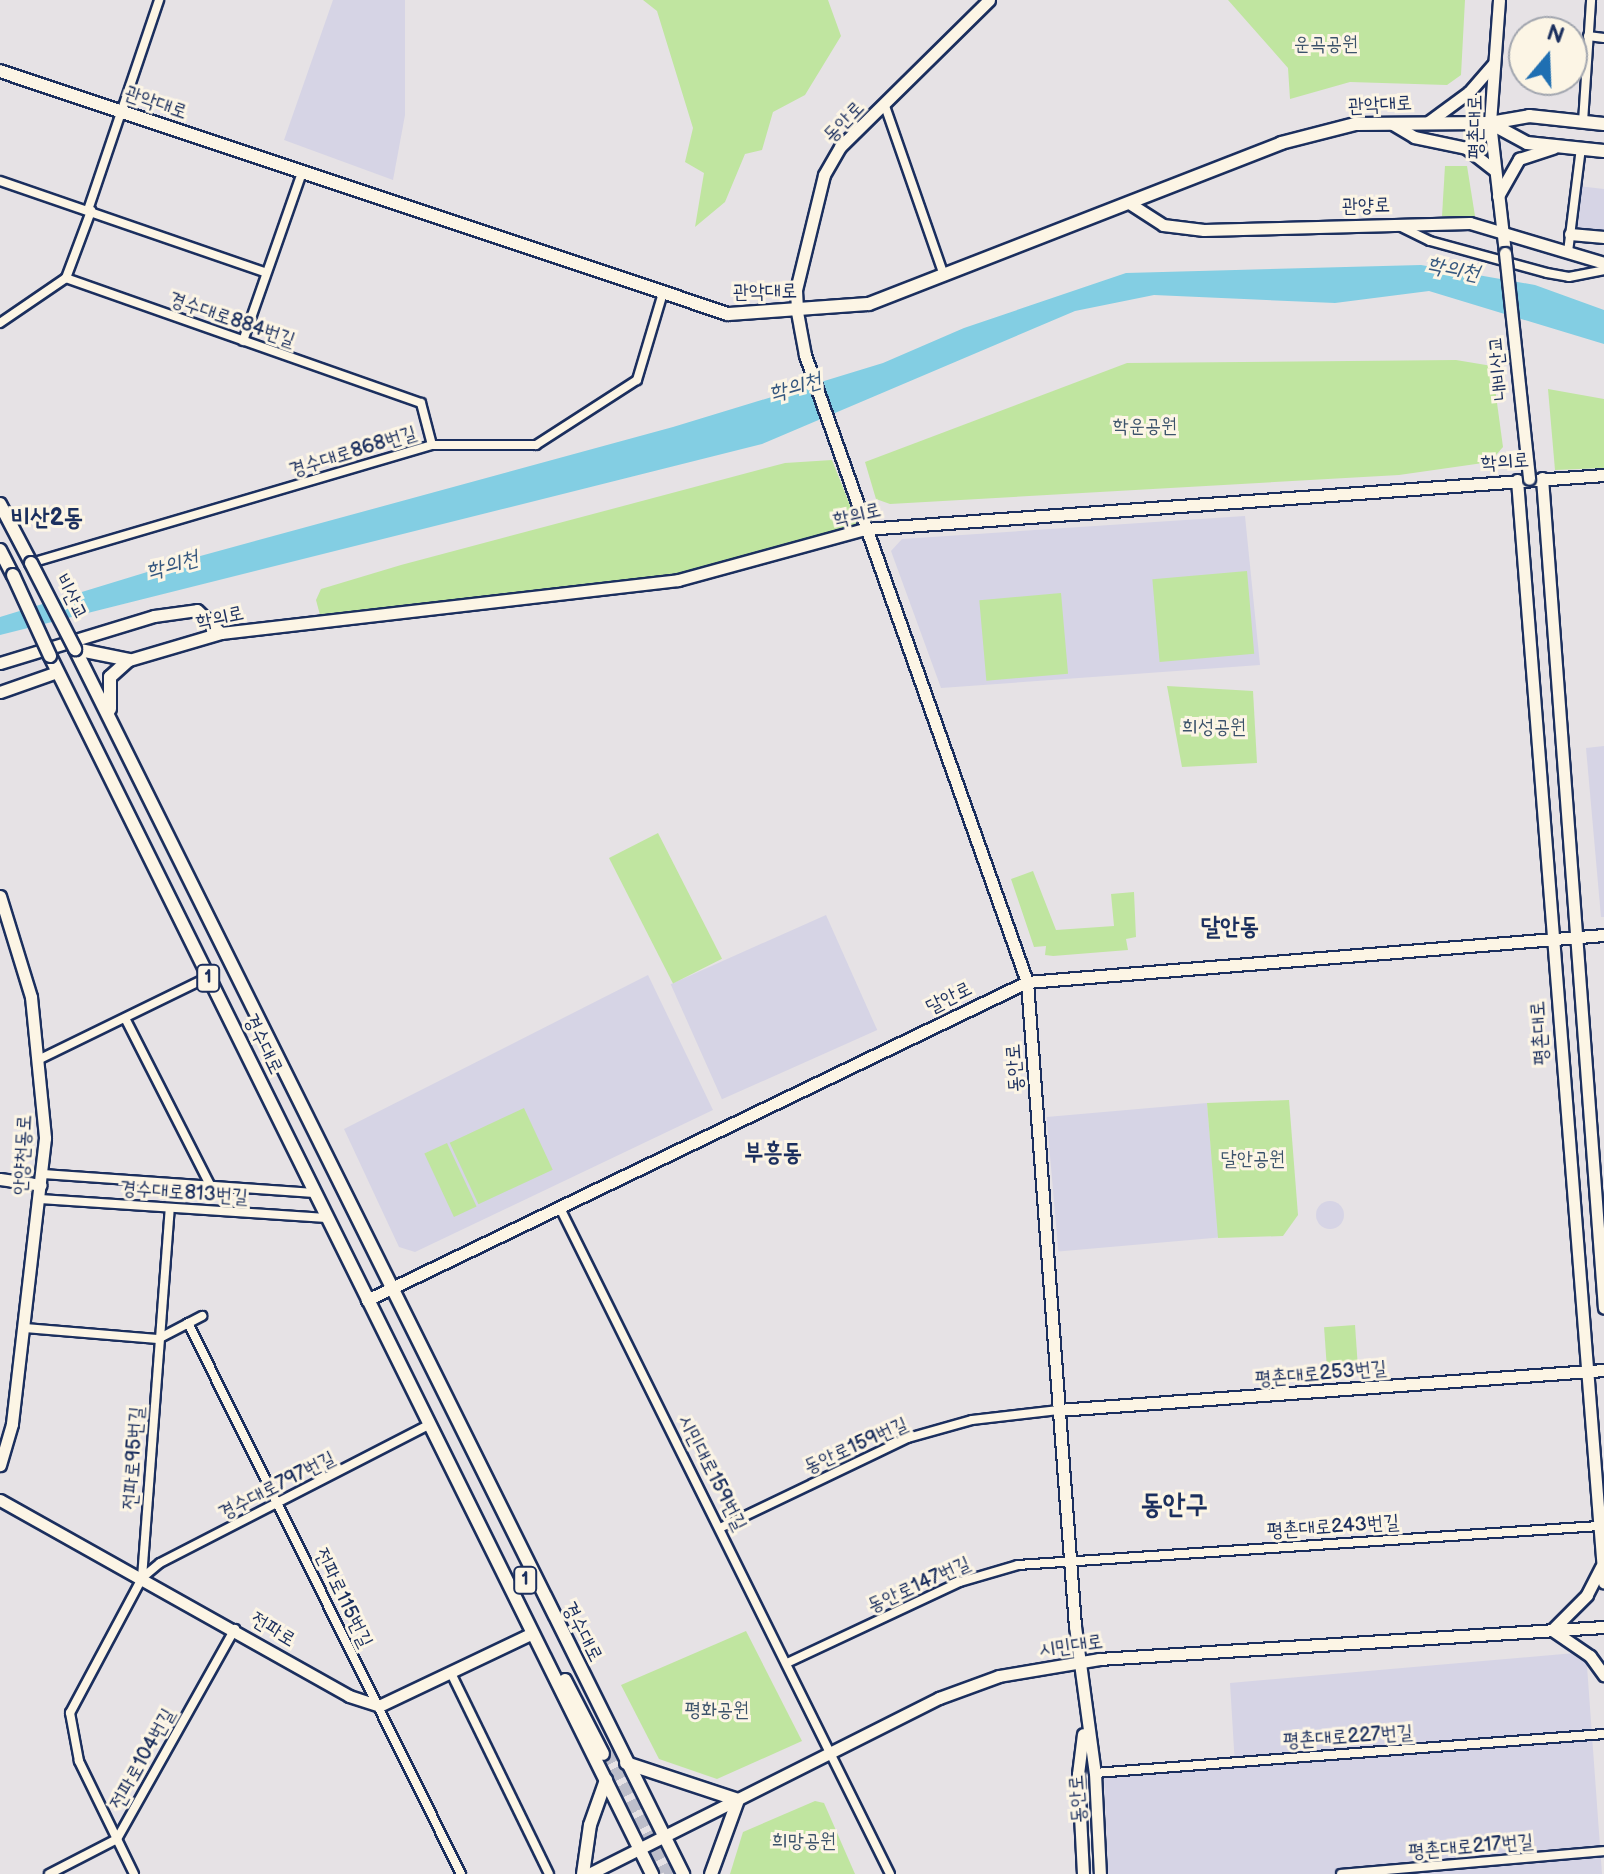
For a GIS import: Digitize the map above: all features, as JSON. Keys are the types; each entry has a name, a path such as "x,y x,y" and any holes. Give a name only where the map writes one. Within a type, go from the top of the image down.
{"main road":[{"name":"관악대로","path":"0,71 662,296 728,314 797,312 869,304 1281,143 1355,124 1490,123 1529,116 1604,124"},
{"name":"관악대로","path":"1490,123 1527,143 1604,151"},
{"name":"1","path":"0,504 31,563"},
{"name":"경수대로","path":"0,550 57,672 652,1874"},
{"name":"비산교","path":"31,563 75,649"},
{"name":"경수대로","path":"75,649 446,1408 683,1874"},
{"path":"75,649 129,660"},
{"path":"110,716 110,677 129,660"},
{"name":"경수대로","path":"440,1449 607,1752 502,1535 446,1408"},
{"path":"626,1763 738,1800 711,1874"},
{"path":"586,1874 590,1825 606,1780"}],"street":[{"path":"0,323 66,278 159,0"},
{"name":"동안로","path":"989,0 885,106 840,147 824,175 796,290 797,312 805,355 1027,982 1070,1564 1085,1722 1095,1773 1100,1874"},
{"name":"평촌대로","path":"1499,0 1490,123 1505,253"},
{"path":"1591,0 1588,36 1604,38"},
{"path":"1427,123 1469,92 1494,62"},
{"path":"1583,122 1585,96"},
{"path":"885,106 944,275"},
{"path":"1391,123 1414,137 1469,149 1495,171"},
{"path":"1498,196 1519,159 1563,146"},
{"path":"1568,252 1581,148"},
{"path":"243,341 301,175"},
{"path":"0,181 265,272"},
{"name":"관양로","path":"1129,203 1163,225 1204,230 1470,223 1604,263"},
{"path":"1395,224 1430,241 1547,273 1569,277 1604,270"},
{"path":"1570,234 1604,237"},
{"name":"내비산교","path":"1505,253 1529,479"},
{"name":"경수대로884번길","path":"66,278 421,403 432,445"},
{"name":"경수대로868번길","path":"31,563 432,445 536,445 637,380 662,296"},
{"name":"학의로","path":"129,660 221,633 650,585 733,569 865,529 1604,475"},
{"path":"1529,479 1576,937 1604,1308"},
{"name":"평촌대로","path":"1529,479 1551,938 1604,1583"},
{"path":"0,663 154,616 197,610 221,633"},
{"path":"0,692 57,672"},
{"name":"안양천동로","path":"0,896 31,997 40,1059 42,1179 25,1328 0,1465"},
{"name":"달안로","path":"367,1300 1027,982 1604,935"},
{"path":"40,1059 126,1020 208,977"},
{"name":"경수대로813번길","path":"126,1020 211,1187"},
{"path":"0,1179 42,1179"},
{"name":"경수대로813번길","path":"42,1179 314,1193"},
{"name":"경수대로813번길","path":"40,1199 326,1218"},
{"name":"시민대로159번길","path":"560,1208 722,1527 828,1755 890,1874"},
{"name":"전파로95번길","path":"142,1578 170,1209"},
{"path":"25,1328 158,1339 202,1316"},
{"name":"전파로115번길","path":"188,1323 461,1874"},
{"name":"평촌대로253번길","path":"1058,1410 1604,1370"},
{"name":"동안로159번길","path":"722,1527 908,1438 972,1420 1058,1410"},
{"name":"경수대로797번길","path":"142,1578 160,1563 279,1505 428,1425"},
{"name":"전파로","path":"0,1500 236,1629 349,1696 379,1706"},
{"name":"평촌대로243번길","path":"1070,1564 1599,1526"},
{"name":"동안로147번길","path":"787,1663 960,1582 1018,1565 1070,1564"},
{"path":"1602,1565 1587,1595 1552,1630 1590,1656 1604,1675"},
{"path":"134,1874 79,1761 70,1713 142,1578"},
{"name":"시민대로","path":"586,1874 939,1698 999,1676 1079,1662 1604,1627"},
{"name":"전파로104번길","path":"49,1874 117,1839 236,1629"},
{"path":"379,1706 452,1675 533,1633"},
{"path":"452,1675 549,1874"},
{"name":"동안로","path":"1083,1874 1078,1774 1085,1722"},
{"name":"평촌대로227번길","path":"1095,1773 1604,1734"},
{"name":"평촌대로217번길","path":"1341,1874 1457,1869 1604,1851"}],"shaded area":[{"path":"333,0 405,0 405,115 393,180 284,140"},
{"path":"1578,186 1604,189 1604,233 1574,229"},
{"path":"1245,516 1260,665 941,688 891,551 902,539"},
{"path":"1604,746 1604,917 1601,917 1586,748"},
{"path":"826,915 877,1030 722,1099 671,984"},
{"path":"648,975 713,1110 415,1252 399,1247 344,1129"},
{"path":"1207,1103 1219,1237 1058,1252 1047,1117"},
{"path":"1330,1201 1340,1205 1344,1215 1340,1225 1330,1229 1320,1225 1316,1215 1320,1205"},
{"path":"1586,1652 1602,1874 1108,1874 1104,1776 1235,1766 1230,1683"}],"green space":[{"path":"643,0 828,0 841,36 805,95 773,112 762,150 745,154 725,202 695,227 704,173 685,162 693,128 657,11"},
{"name":"운곡공원","path":"1228,0 1465,0 1461,75 1447,85 1350,82 1290,99 1288,68"},
{"path":"1445,166 1467,166 1475,216 1442,216"},
{"name":"학운공원","path":"1456,360 1492,366 1503,447 1490,462 1399,475 890,504 876,499 865,462 1127,363"},
{"path":"1548,389 1604,399 1604,468 1555,470"},
{"path":"832,460 858,525 693,572 572,593 320,615 316,600 321,589 785,463"},
{"path":"1247,571 1254,654 1160,662 1152,579"},
{"path":"1061,593 1068,674 986,681 979,600"},
{"name":"희성공원","path":"1167,686 1253,691 1257,763 1182,767"},
{"path":"658,833 722,959 673,984 609,858"},
{"path":"1033,871 1056,930 1114,926 1111,894 1134,892 1136,937 1126,939 1128,950 1053,956 1045,955 1046,946 1034,947 1011,879"},
{"name":"달안공원","path":"1289,1100 1298,1215 1283,1236 1218,1238 1207,1103"},
{"path":"524,1108 553,1170 478,1204 450,1143"},
{"path":"447,1143 477,1206 454,1217 424,1154"},
{"path":"1355,1325 1358,1370 1327,1372 1324,1327"},
{"name":"평화공원","path":"746,1631 802,1741 717,1779 659,1759 621,1685"},
{"name":"희망공원","path":"815,1801 824,1803 855,1874 730,1874 743,1832"}],"water":[{"name":"학의천","path":"1421,265 1535,285 1604,310 1604,344 1429,291 1335,303 1154,295 1075,311 762,444 0,635 0,617 193,558 673,427 883,363 964,328 1126,273"}],"tunnel":[{"path":"611,1750 671,1874"},
{"path":"603,1754 661,1874"}],"district":[{"name":"비산2동","path":"47,518"},
{"name":"달안동","path":"1230,927"},
{"name":"부흥동","path":"773,1153"},
{"name":"동안구","path":"1174,1505"}]}
